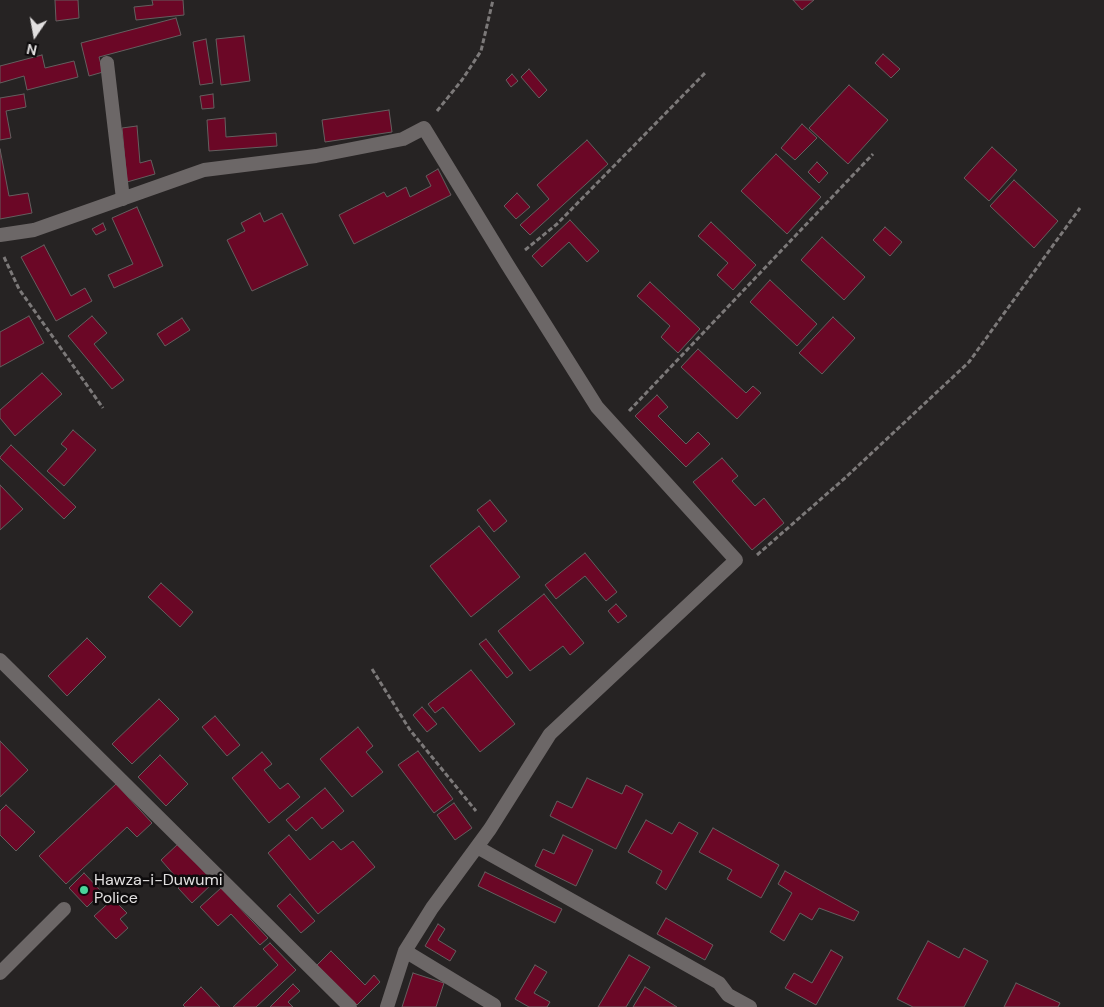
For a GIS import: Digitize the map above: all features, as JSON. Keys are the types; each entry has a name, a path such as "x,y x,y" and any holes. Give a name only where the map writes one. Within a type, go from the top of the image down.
{"lane":[{"path":"107,63 123,199"},
{"path":"0,235 34,230 204,170 316,156 403,139 424,128 597,407 736,560 550,734 490,829 432,908 405,951 387,1007"},
{"path":"0,660 350,1007"},
{"path":"477,847 719,983 728,995 750,1007"},
{"path":"0,973 64,909"},
{"path":"405,951 494,1005 493,1007"}],"path":[{"path":"424,128 462,80 481,51 493,0"},
{"path":"507,264 558,224 706,72"},
{"path":"614,426 873,154"},
{"path":"736,560 750,561 845,478 970,362 1080,208"},
{"path":"4,256 19,289 104,408"},
{"path":"372,669 410,730 490,829"}],"building":[{"path":"55,0 78,0 79,18 56,21"},
{"path":"152,0 183,0 184,15 136,20 134,7 153,5"},
{"path":"793,0 814,0 802,10"},
{"path":"176,18 181,35 99,57 103,72 89,76 81,43"},
{"path":"244,36 250,81 221,85 216,39"},
{"path":"206,39 213,83 200,85 193,42"},
{"path":"883,54 900,69 891,78 875,63"},
{"path":"42,55 45,68 74,61 78,77 27,90 24,76 0,83 0,66"},
{"path":"529,69 547,90 539,98 521,77"},
{"path":"512,74 518,81 511,87 506,80"},
{"path":"849,85 888,120 848,164 809,128"},
{"path":"24,94 26,107 6,111 11,138 0,140 0,98"},
{"path":"213,94 214,108 202,109 200,96"},
{"path":"389,110 392,132 325,142 322,120"},
{"path":"225,118 226,137 276,133 277,146 209,151 207,120"},
{"path":"802,124 817,138 795,160 781,148"},
{"path":"137,126 140,163 151,160 155,174 127,182 122,128"},
{"path":"587,140 608,164 530,235 520,225 549,199 537,185"},
{"path":"992,147 1017,170 989,201 964,178"},
{"path":"0,149 9,196 28,193 32,213 0,219"},
{"path":"776,154 821,197 787,234 741,191"},
{"path":"817,162 828,173 819,183 808,172"},
{"path":"438,169 451,195 354,244 339,215 384,192 387,197 406,187 410,197 431,186 426,176"},
{"path":"1014,180 1058,221 1034,248 990,206"},
{"path":"517,193 530,207 516,219 504,206"},
{"path":"137,207 163,266 114,288 108,275 133,264 112,218"},
{"path":"260,213 264,222 282,213 308,265 252,291 227,240 245,231 241,223"},
{"path":"570,220 599,251 587,262 569,242 542,267 532,256"},
{"path":"711,222 756,265 733,290 717,275 728,263 698,236"},
{"path":"103,223 106,230 96,235 92,229"},
{"path":"885,227 902,242 890,256 873,240"},
{"path":"822,237 865,277 844,300 801,260"},
{"path":"44,245 71,296 85,288 92,301 56,321 21,257"},
{"path":"770,280 817,324 797,346 750,302"},
{"path":"650,282 700,329 678,353 661,337 670,326 637,296"},
{"path":"29,316 44,343 0,367 0,332"},
{"path":"92,316 107,333 94,344 124,380 112,389 68,336"},
{"path":"833,317 855,338 822,374 799,353"},
{"path":"182,318 190,330 165,346 157,334"},
{"path":"698,349 746,393 753,386 761,393 737,419 681,367"},
{"path":"42,373 62,394 15,436 0,418 0,410"},
{"path":"657,395 668,407 658,416 686,444 698,432 710,444 686,467 635,416"},
{"path":"73,430 96,450 64,486 47,471 67,449 61,444"},
{"path":"11,445 76,507 64,519 0,458"},
{"path":"722,458 738,476 732,481 755,506 764,498 784,523 752,550 693,482"},
{"path":"0,485 23,509 0,530"},
{"path":"490,500 507,521 494,532 477,510"},
{"path":"479,526 520,577 471,617 430,566"},
{"path":"585,553 617,592 606,601 585,576 556,599 545,585"},
{"path":"161,583 193,612 180,627 148,597"},
{"path":"544,594 584,643 570,655 563,646 530,671 498,631"},
{"path":"616,604 627,616 618,623 608,611"},
{"path":"87,638 106,657 67,696 48,676"},
{"path":"486,639 513,673 507,678 479,644"},
{"path":"471,670 515,724 480,752 443,707 435,713 428,704"},
{"path":"159,699 179,719 132,764 112,744"},
{"path":"422,707 437,724 427,732 413,715"},
{"path":"215,716 240,745 227,756 202,727"},
{"path":"358,727 373,746 366,752 383,772 352,797 320,759"},
{"path":"0,741 28,770 0,797"},
{"path":"418,751 453,799 434,813 398,765"},
{"path":"262,752 272,764 264,770 280,789 288,783 300,797 269,823 232,778"},
{"path":"160,755 188,784 166,806 138,777"},
{"path":"587,778 622,794 626,785 643,794 616,849 550,816 557,801 572,808"},
{"path":"116,784 152,823 137,837 127,827 66,884 39,856"},
{"path":"325,788 344,811 322,829 312,817 296,831 286,820"},
{"path":"454,803 472,828 455,840 437,815"},
{"path":"6,805 35,832 16,851 0,835 0,811"},
{"path":"646,820 672,834 679,822 698,833 666,890 656,883 662,871 628,852"},
{"path":"713,828 779,865 761,898 727,879 732,870 699,852"},
{"path":"289,835 310,860 333,841 341,850 353,841 375,867 318,914 268,853"},
{"path":"563,835 593,850 576,886 535,866 543,849 554,854"},
{"path":"178,844 214,882 192,903 178,888 182,884 161,860"},
{"path":"785,871 859,912 854,921 819,908 812,920 800,913 784,941 770,932 792,893 778,884"},
{"path":"485,872 562,909 555,923 478,886"},
{"path":"84,873 102,892 87,907 69,888"},
{"path":"221,888 268,938 260,945 231,914 218,926 200,907"},
{"path":"290,894 315,921 301,933 277,906"},
{"path":"113,899 127,913 120,919 128,928 116,939 94,916"},
{"path":"666,918 713,945 705,960 657,934"},
{"path":"438,924 445,929 438,940 456,951 450,961 425,946"},
{"path":"928,941 959,958 964,948 988,961 964,1007 913,1007 897,999"},
{"path":"270,943 296,970 256,1007 233,1007 278,965 263,949"},
{"path":"831,950 843,957 816,1005 785,988 794,973 812,983"},
{"path":"331,951 365,985 374,975 380,982 357,1005 317,965"},
{"path":"629,955 650,967 626,1007 598,1007"},
{"path":"535,965 547,972 534,993 550,1002 547,1007 529,1007 515,999"},
{"path":"413,973 444,983 436,1007 402,1007"},
{"path":"1016,983 1060,1003 1058,1007 1004,1007"},
{"path":"293,984 300,991 288,1002 293,1007 270,1007"},
{"path":"201,987 220,1007 185,1007 183,1005"},
{"path":"645,987 677,1007 633,1007"}],"place":[{"name":"Hawza-i-Duwumi Police","path":"84,890"}]}
